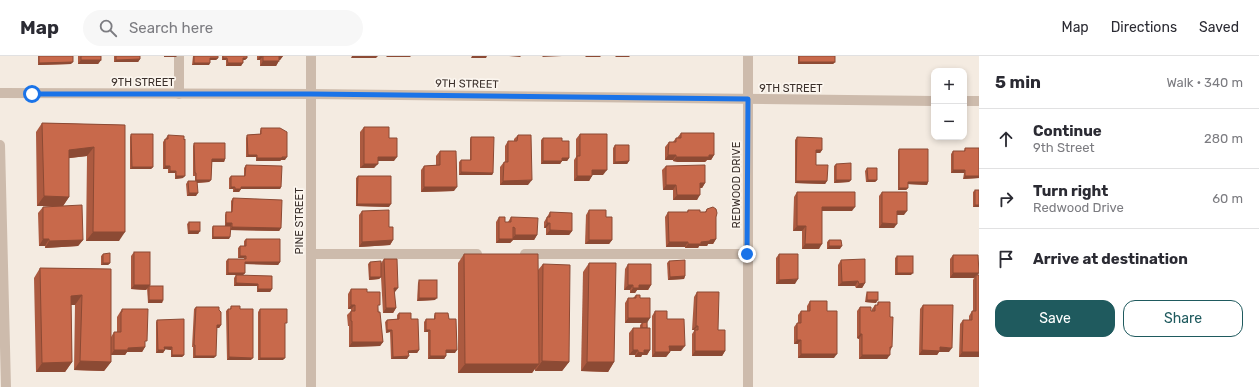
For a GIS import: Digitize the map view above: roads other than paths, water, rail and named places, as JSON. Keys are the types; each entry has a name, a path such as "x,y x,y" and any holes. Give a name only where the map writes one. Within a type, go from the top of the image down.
{"street":[{"path":"179,56 179,94"},
{"name":"PINE STREET","path":"311,56 311,387"},
{"name":"REDWOOD DRIVE","path":"748,56 748,387"},
{"name":"9TH STREET","path":"0,93 311,94 931,100"},
{"path":"967,101 979,101"},
{"path":"0,144 6,387"},
{"path":"311,254 490,254"},
{"path":"514,254 747,254"}]}
